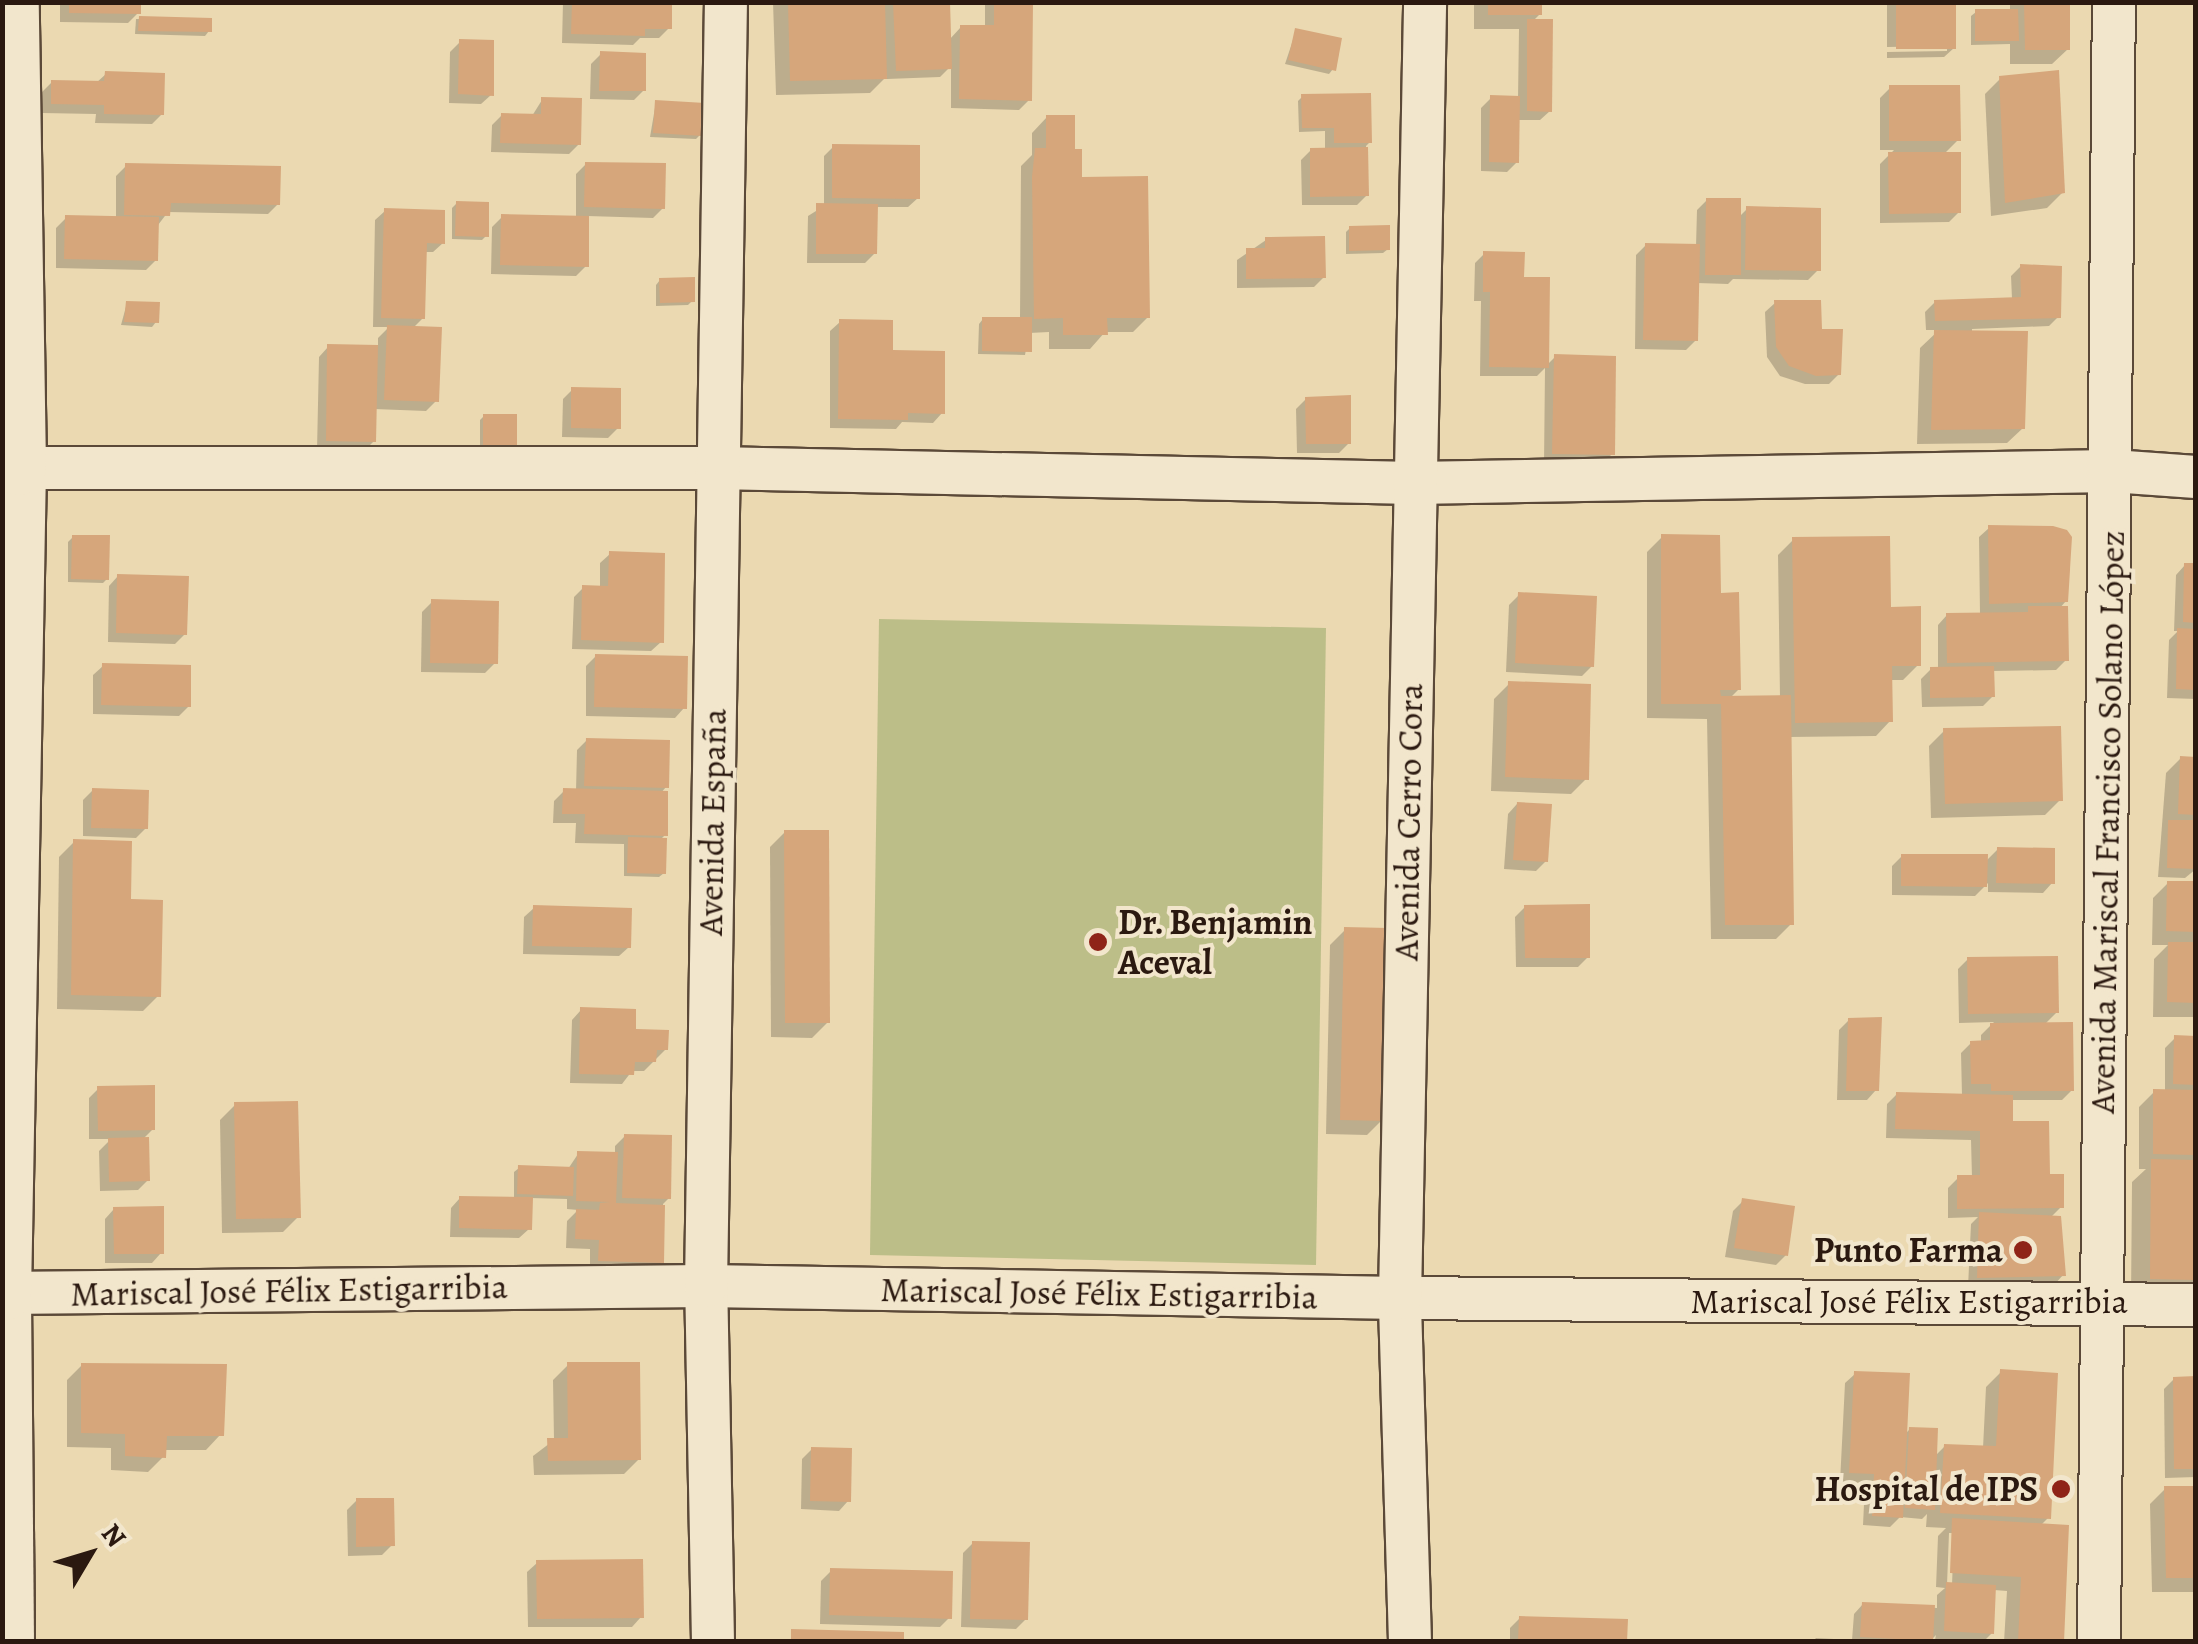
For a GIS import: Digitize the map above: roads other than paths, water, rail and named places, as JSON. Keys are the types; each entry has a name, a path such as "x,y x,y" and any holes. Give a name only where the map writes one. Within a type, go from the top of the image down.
{"street":[{"path":"6,1642 3,1293 11,2"},
{"name":"Avenida España","path":"713,1642 706,1286 726,2"},
{"name":"Avenida Cerro Cora","path":"1410,1642 1400,1298 1424,2"},
{"name":"Avenida Mariscal Francisco Solano López","path":"2100,1642 2114,2"},
{"path":"10,467 716,468 1414,483 2112,471 2196,477"},
{"name":"Mariscal José Félix Estigarribia","path":"3,1293 706,1286 1400,1298 2100,1301 2196,1305"}],"place":[{"name":"Dr. Benjamin Aceval","path":"1098,942"},
{"name":"Punto Farma","path":"2023,1250"},
{"name":"Hospital de IPS","path":"2061,1489"}]}
